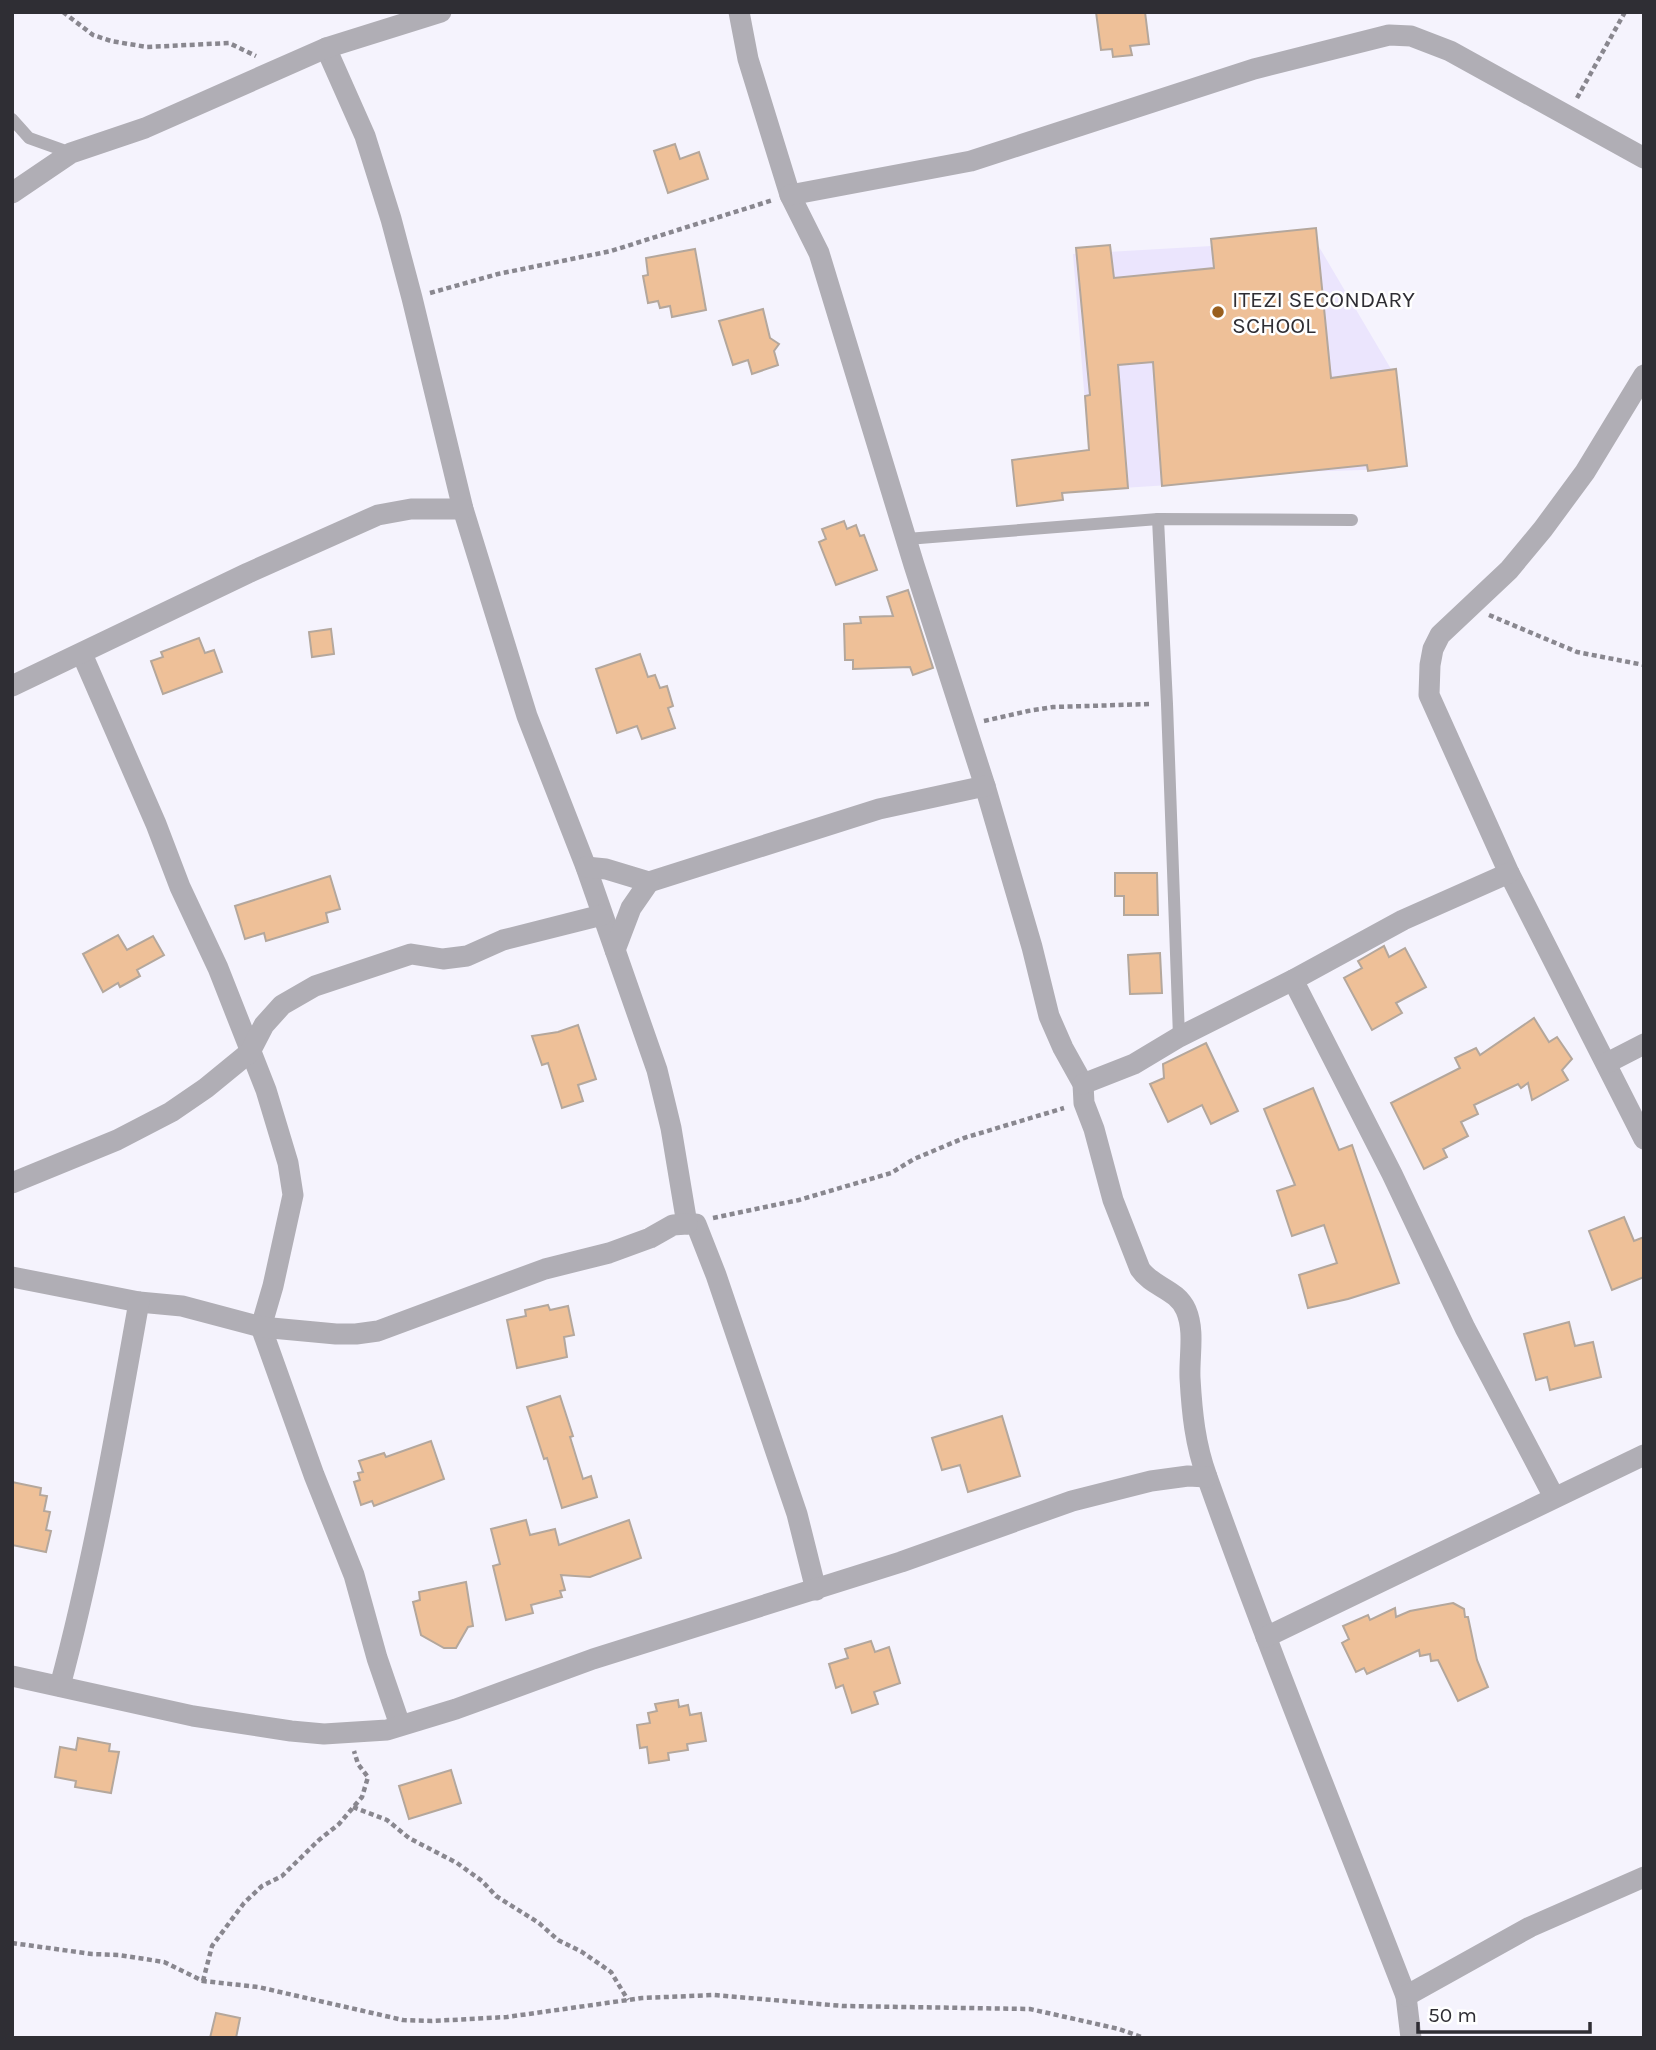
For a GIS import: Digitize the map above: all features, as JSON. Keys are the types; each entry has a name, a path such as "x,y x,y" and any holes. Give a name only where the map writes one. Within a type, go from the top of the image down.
{"street":[{"path":"12,193 71,153 145,128 326,48 441,12"},
{"path":"739,12 748,59 790,195 819,253 985,786 1032,947 1049,1016 1083,1094 1113,1200 1140,1269 1145,1277 1180,1300 1191,1323 1190,1377 1196,1445 1266,1637 1406,1996 1411,2038"},
{"path":"790,195 971,161 1254,69 1389,35 1411,36 1450,51 1504,82 1569,114 1644,158"},
{"path":"326,48 365,136 412,298 463,509 527,716 586,867 657,1070 691,1224 716,1275 797,1514 816,1590"},
{"path":"1644,374 1585,472 1543,530 1509,570 1440,635 1433,649 1429,695 1508,873 1644,1139"},
{"path":"12,685 378,514 411,509 463,509"},
{"path":"82,654 156,824 180,887 218,968 266,1090 288,1163 293,1195 261,1327 314,1475 354,1575 377,1658 401,1725"},
{"path":"586,867 606,869 649,882 878,809 985,786"},
{"path":"1083,1094 1180,1037 1404,920 1508,873"},
{"path":"615,950 631,908 649,882"},
{"path":"12,1183 117,1140 170,1112 206,1088 250,1052 264,1026 282,1005 315,986 411,954 443,958 467,956 503,940 602,915"},
{"path":"1293,980 1392,1174 1465,1328 1554,1497"},
{"path":"1607,1063 1644,1044"},
{"path":"12,1277 139,1302 182,1306 261,1327 356,1334 378,1331 545,1269 609,1253 650,1238 673,1225 691,1224"},
{"path":"60,1686 82,1606 106,1490 139,1302"},
{"path":"1266,1637 1644,1455"},
{"path":"12,1676 192,1716 291,1731 350,1733 387,1730 466,1705 593,1659 901,1562 1072,1502 1151,1481 1188,1476 1206,1477"},
{"path":"1406,1996 1530,1927 1644,1877"}],"lane":[{"path":"12,119 29,138 71,153"},
{"path":"907,539 1158,519 1352,520"},
{"path":"1158,519 1180,1037"}],"path":[{"path":"63,12 93,35 111,41 147,47 229,43 278,69"},
{"path":"1569,114 1625,12"},
{"path":"412,298 498,274 611,251 790,195"},
{"path":"1468,606 1577,652 1644,665"},
{"path":"965,724 1053,708 1167,704"},
{"path":"691,1224 725,1214 799,1200 891,1173 925,1154 1083,1094"},
{"path":"203,1981 212,1945 244,1903 262,1886 282,1876 318,1840 339,1824 362,1797 368,1777 358,1765 350,1733"},
{"path":"353,1807 387,1819 409,1838 475,1875 496,1896 539,1923 558,1940 582,1952 611,1972 628,2000"},
{"path":"12,1943 164,1962 203,1981 258,1987 403,2020 507,2017 628,2000 715,1995 843,2006 1030,2009 1119,2029 1144,2038"}],"shaded area":[{"name":"ITEZI SECONDARY SCHOOL","path":"1315,240 1391,369 1396,469 1296,472 1200,483 1092,490 1073,254"}],"building":[{"path":"1096,12 1145,12 1149,44 1130,46 1132,55 1113,57 1112,49 1101,50"},
{"path":"675,144 680,159 699,152 708,179 668,193 654,151"},
{"name":"ITEZI SECONDARY SCHOOL","path":"1316,228 1331,378 1396,369 1407,466 1368,471 1367,465 1162,486 1153,362 1118,365 1128,488 1062,493 1063,500 1017,506 1012,460 1089,450 1085,396 1090,395 1076,248 1110,245 1114,278 1214,268 1211,239"},
{"path":"695,249 706,310 672,317 670,306 660,308 658,301 648,303 643,276 648,275 646,258"},
{"path":"763,309 770,338 779,344 774,351 778,365 752,374 748,360 733,365 719,321"},
{"path":"844,521 847,529 856,525 860,536 864,535 877,570 836,585 819,542 826,539 822,529"},
{"path":"908,590 933,668 913,675 910,667 853,669 853,660 845,660 844,624 861,623 860,617 893,616 887,597"},
{"path":"331,629 334,654 312,657 309,632"},
{"path":"199,638 205,653 214,650 222,672 163,694 151,661 163,657 161,652"},
{"path":"640,654 648,677 655,675 660,688 667,686 673,706 668,708 675,728 642,739 637,726 617,733 596,669"},
{"path":"1115,873 1157,873 1158,915 1124,915 1124,896 1115,896"},
{"path":"330,876 340,909 326,913 328,922 266,941 264,933 245,939 235,906"},
{"path":"118,935 127,950 153,936 164,955 137,970 140,976 120,987 118,983 103,992 83,954"},
{"path":"1384,946 1389,957 1405,948 1426,987 1396,1003 1402,1013 1372,1030 1344,978 1362,968 1358,961"},
{"path":"1160,953 1162,993 1130,994 1128,955"},
{"path":"1534,1018 1549,1042 1557,1037 1572,1059 1562,1070 1568,1080 1532,1100 1528,1083 1521,1088 1518,1084 1474,1105 1478,1114 1461,1122 1468,1136 1443,1149 1447,1157 1424,1169 1391,1103 1460,1068 1455,1058 1476,1048 1480,1055"},
{"path":"578,1025 596,1079 578,1085 583,1101 562,1108 548,1063 542,1065 532,1036 558,1032"},
{"path":"1206,1043 1238,1111 1211,1124 1202,1105 1168,1122 1150,1084 1164,1078 1163,1064"},
{"path":"1313,1088 1339,1150 1352,1145 1399,1283 1308,1308 1299,1275 1337,1263 1324,1225 1292,1236 1277,1191 1295,1185 1264,1109"},
{"path":"1624,1217 1634,1241 1644,1237 1644,1277 1612,1290 1589,1231"},
{"path":"548,1305 550,1310 568,1306 574,1335 564,1337 567,1357 517,1368 507,1320 526,1316 525,1310"},
{"path":"1569,1322 1575,1346 1593,1342 1601,1377 1550,1390 1547,1377 1536,1380 1524,1334"},
{"path":"560,1396 583,1479 591,1476 597,1497 562,1508 547,1458 544,1459 527,1407"},
{"path":"1002,1416 1020,1476 968,1492 960,1465 942,1470 932,1438"},
{"path":"431,1441 444,1479 374,1506 372,1501 361,1505 354,1482 360,1480 358,1473 363,1472 359,1461 384,1453 386,1457"},
{"path":"12,1482 41,1488 40,1495 47,1496 44,1511 50,1512 46,1530 51,1531 46,1552 12,1545"},
{"path":"526,1520 530,1535 555,1529 559,1545 629,1520 641,1558 590,1577 561,1575 565,1590 560,1591 562,1597 531,1605 533,1613 506,1620 493,1566 500,1564 491,1529"},
{"path":"466,1582 473,1626 468,1627 456,1648 444,1648 421,1635 413,1602 420,1600 419,1592"},
{"path":"1453,1603 1464,1609 1465,1617 1468,1617 1477,1660 1488,1687 1458,1701 1438,1660 1431,1661 1430,1654 1420,1656 1419,1650 1367,1674 1364,1668 1356,1672 1342,1643 1349,1639 1343,1626 1368,1615 1370,1620 1395,1608 1396,1617 1410,1611"},
{"path":"871,1641 875,1652 889,1647 900,1683 874,1692 878,1704 852,1713 843,1685 836,1688 829,1664 848,1658 845,1649"},
{"path":"678,1700 679,1707 688,1705 690,1715 701,1713 706,1741 687,1744 688,1750 668,1753 669,1760 649,1763 647,1747 640,1748 637,1725 650,1723 648,1713 657,1711 655,1704"},
{"path":"78,1738 110,1744 109,1751 119,1752 111,1793 75,1787 76,1781 55,1777 60,1747 76,1750"},
{"path":"451,1770 461,1803 409,1819 399,1786"},
{"path":"216,2013 240,2018 236,2038 210,2038"}],"place":[{"name":"ITEZI SECONDARY SCHOOL","path":"1218,312"}]}
